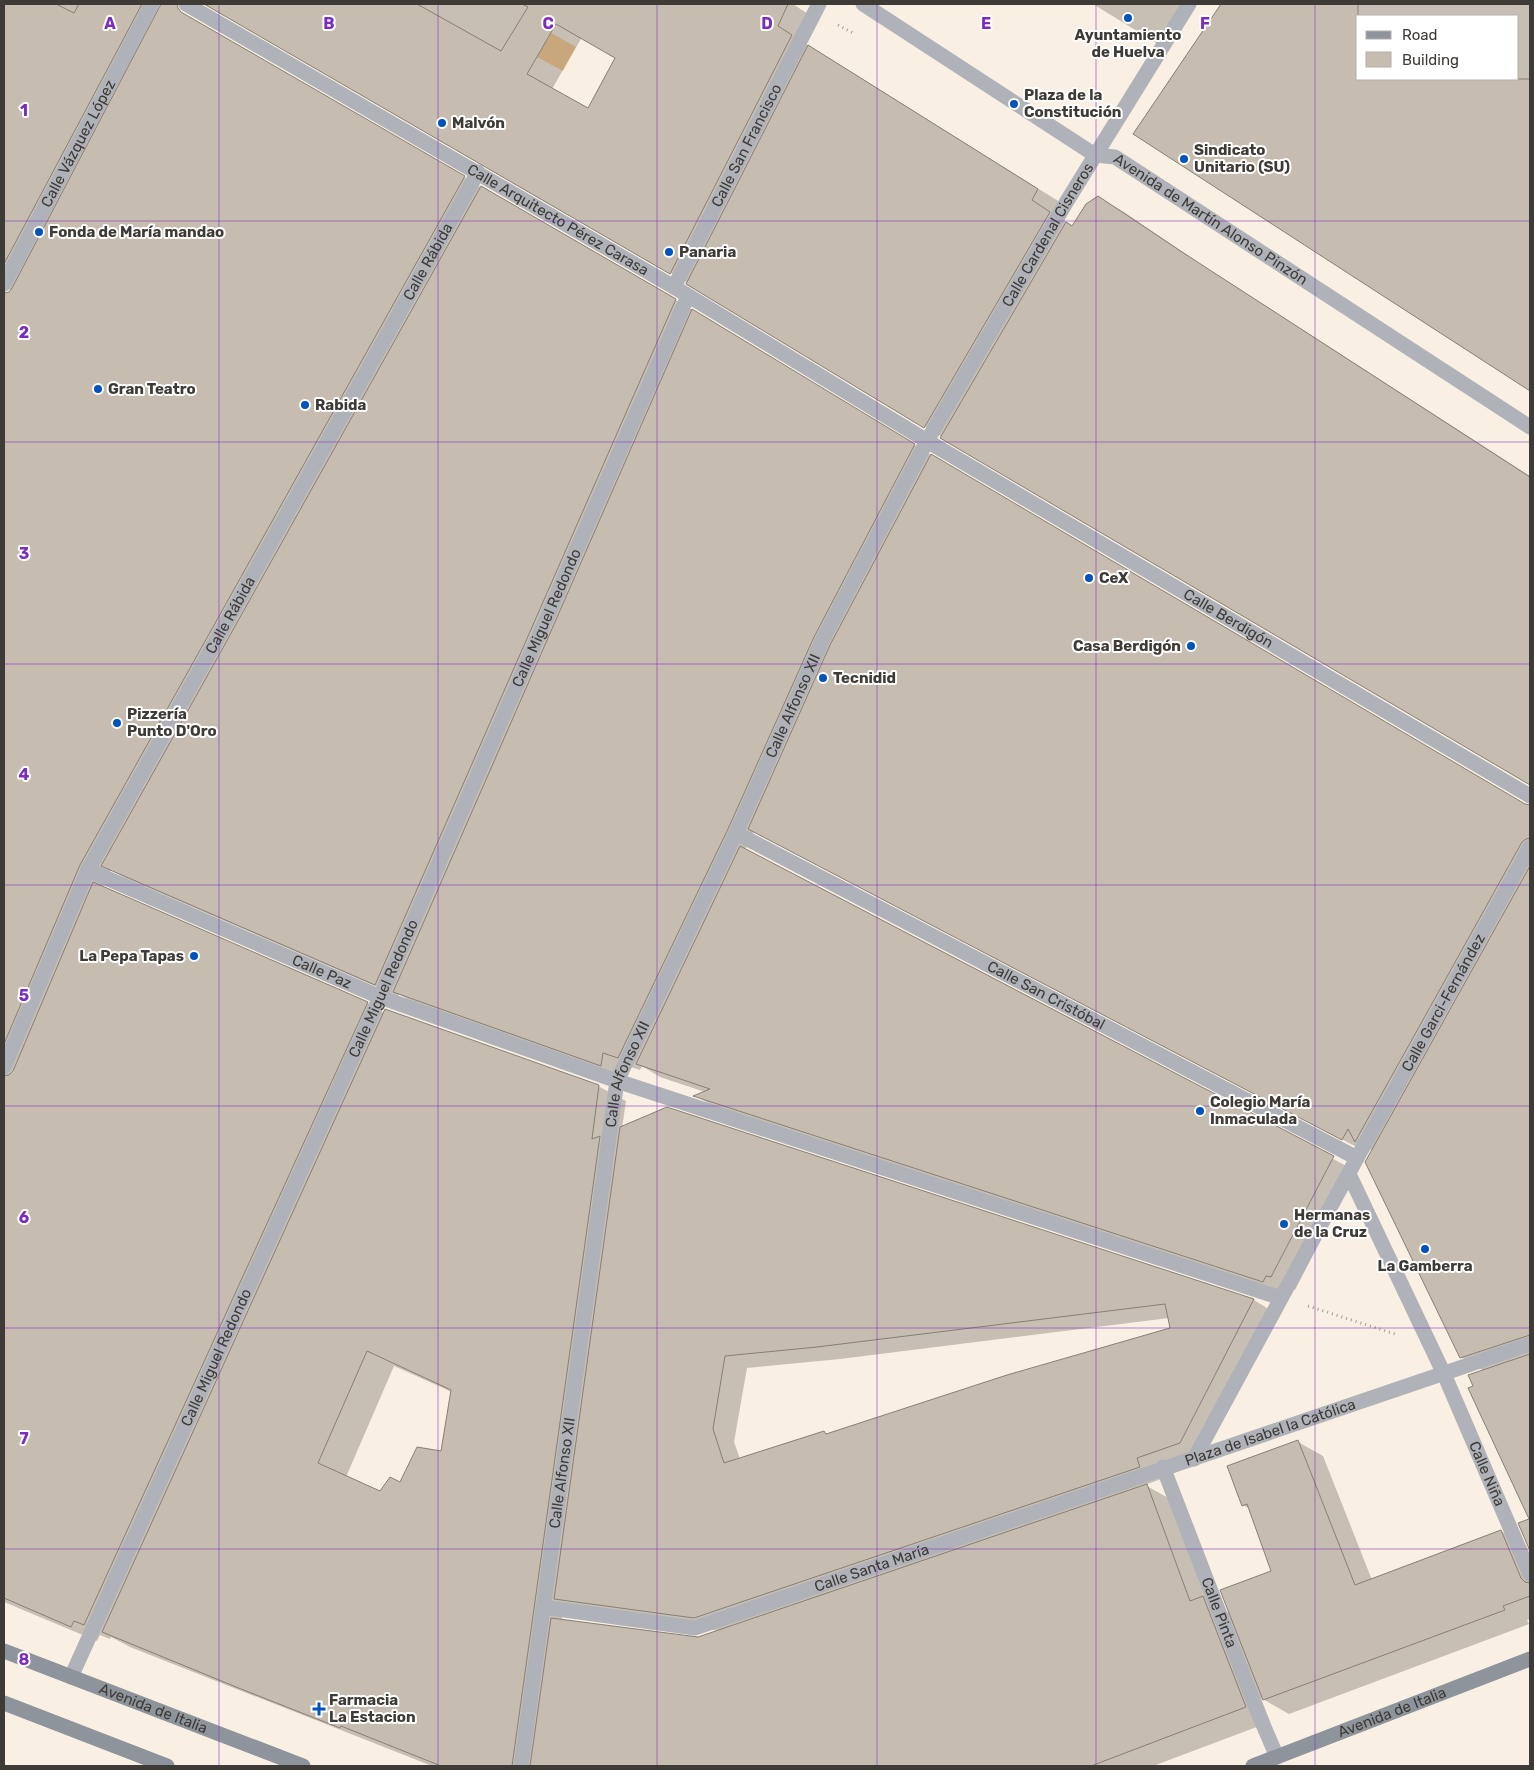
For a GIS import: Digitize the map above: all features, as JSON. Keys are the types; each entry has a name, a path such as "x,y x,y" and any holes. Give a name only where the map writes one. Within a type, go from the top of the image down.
{"main road":[{"name":"Avenida de Italia","path":"4,1651 303,1766"},
{"name":"Avenida de Italia","path":"1253,1766 1530,1658"},
{"path":"4,1703 167,1766"}],"street":[{"name":"Calle Vázquez López","path":"4,284 152,4"},
{"name":"Calle Arquitecto Pérez Carasa","path":"186,4 674,287 927,441"},
{"name":"Calle San Francisco","path":"674,287 819,4"},
{"name":"Avenida de Martín Alonso Pinzón","path":"863,4 1095,155 1115,156 1530,427"},
{"name":"Calle Cardenal Cisneros","path":"927,441 1095,155 1189,4"},
{"name":"Calle Rábida","path":"5,1062 88,870 478,172"},
{"name":"Calle Miguel Redondo","path":"71,1677 380,997 688,296"},
{"name":"Calle Berdigón","path":"927,441 1530,796"},
{"name":"Calle Alfonso XII","path":"521,1766 617,1081 736,833 822,641 927,441"},
{"name":"Calle San Cristóbal","path":"736,833 1357,1158"},
{"name":"Calle Garci-Fernández","path":"1357,1158 1530,847"},
{"name":"Calle Paz","path":"88,870 380,997 617,1081 1281,1298"},
{"name":"Plaza de Isabel la Católica","path":"1194,1459 1357,1158"},
{"path":"1349,1174 1444,1374"},
{"name":"Plaza de Isabel la Católica","path":"1194,1459 1530,1344"},
{"name":"Calle Niña","path":"1444,1374 1530,1574"},
{"name":"Calle Santa María","path":"543,1607 695,1628 1164,1467 1194,1459"},
{"name":"Calle Pinta","path":"1164,1467 1256,1708 1277,1757"}],"path":[{"path":"1281,1298 1409,1339 1424,1333"}],"shaded area":[{"path":"537,25 576,47 563,71 524,50"}],"building":[{"path":"4,4 56,4 74,13 79,4 142,4 4,264"},
{"path":"161,4 177,4 181,12 465,176 80,865 4,1044 4,293 9,292 12,288"},
{"path":"204,4 417,4 501,51 528,7 522,4 788,4 778,26 792,35 670,274","holes":["556,24 615,58 588,108 527,74"]},
{"path":"1221,4 1358,4 1358,15 1356,15 1356,80 1530,79 1530,391 1133,134"},
{"path":"808,45 1038,189 1032,200 1050,212 924,428 686,284"},
{"path":"481,186 676,299 375,985 101,866"},
{"path":"1098,196 1530,477 1530,785 940,438 1066,222 1072,226 1086,204"},
{"path":"692,309 915,444 814,637 728,829 618,1058 603,1053 601,1066 393,992"},
{"path":"931,454 1525,804 1530,805 1530,838 1522,842 1355,1142 1348,1129 1342,1140 748,829 830,645"},
{"path":"740,846 1334,1156 1271,1277 1266,1276 1263,1282 693,1096 710,1089 636,1064"},
{"path":"1530,866 1530,1335 1460,1358 1365,1162"},
{"path":"93,882 368,1002 84,1625 74,1621 71,1627 4,1598 4,1076 9,1075 13,1071"},
{"path":"385,1009 599,1085 592,1139 600,1136 512,1766 441,1766 241,1689 102,1632","holes":["367,1351 451,1390 441,1451 417,1447 400,1482 390,1477 380,1491 318,1463"]},
{"path":"667,1107 1254,1299 1180,1443 1137,1458 1140,1467 694,1618 554,1599 620,1127","holes":["1165,1304 1170,1328 1007,1375 826,1434 824,1431 724,1463 713,1429 725,1356 817,1347"]},
{"path":"1530,1354 1530,1551 1518,1523 1529,1519 1468,1388 1473,1386 1468,1375"},
{"path":"1298,1440 1355,1585 1501,1530 1521,1578 1525,1582 1530,1583 1530,1596 1503,1606 1505,1610 1263,1700 1220,1590 1271,1571 1247,1504 1242,1506 1227,1466"},
{"path":"1147,1484 1190,1601 1203,1596 1246,1707 1091,1766 530,1766 551,1618 698,1637"}],"place":[{"name":"Ayuntamiento de Huelva","path":"1128,18"},
{"name":"Plaza de la Constitución","path":"1014,104"},
{"name":"Malvón","path":"442,123"},
{"name":"Sindicato Unitario (SU)","path":"1184,159"},
{"name":"Fonda de María mandao","path":"39,232"},
{"name":"Panaria","path":"669,252"},
{"name":"Gran Teatro","path":"98,389"},
{"name":"Rabida","path":"305,405"},
{"name":"CeX","path":"1089,578"},
{"name":"Casa Berdigón","path":"1191,646"},
{"name":"Tecnidid","path":"823,678"},
{"name":"Pizzería Punto D'Oro","path":"117,723"},
{"name":"La Pepa Tapas","path":"194,956"},
{"name":"Colegio María Inmaculada","path":"1200,1111"},
{"name":"Hermanas de la Cruz","path":"1284,1224"},
{"name":"La Gamberra","path":"1425,1249"},
{"name":"Farmacia La Estacion","path":"319,1709"}]}
